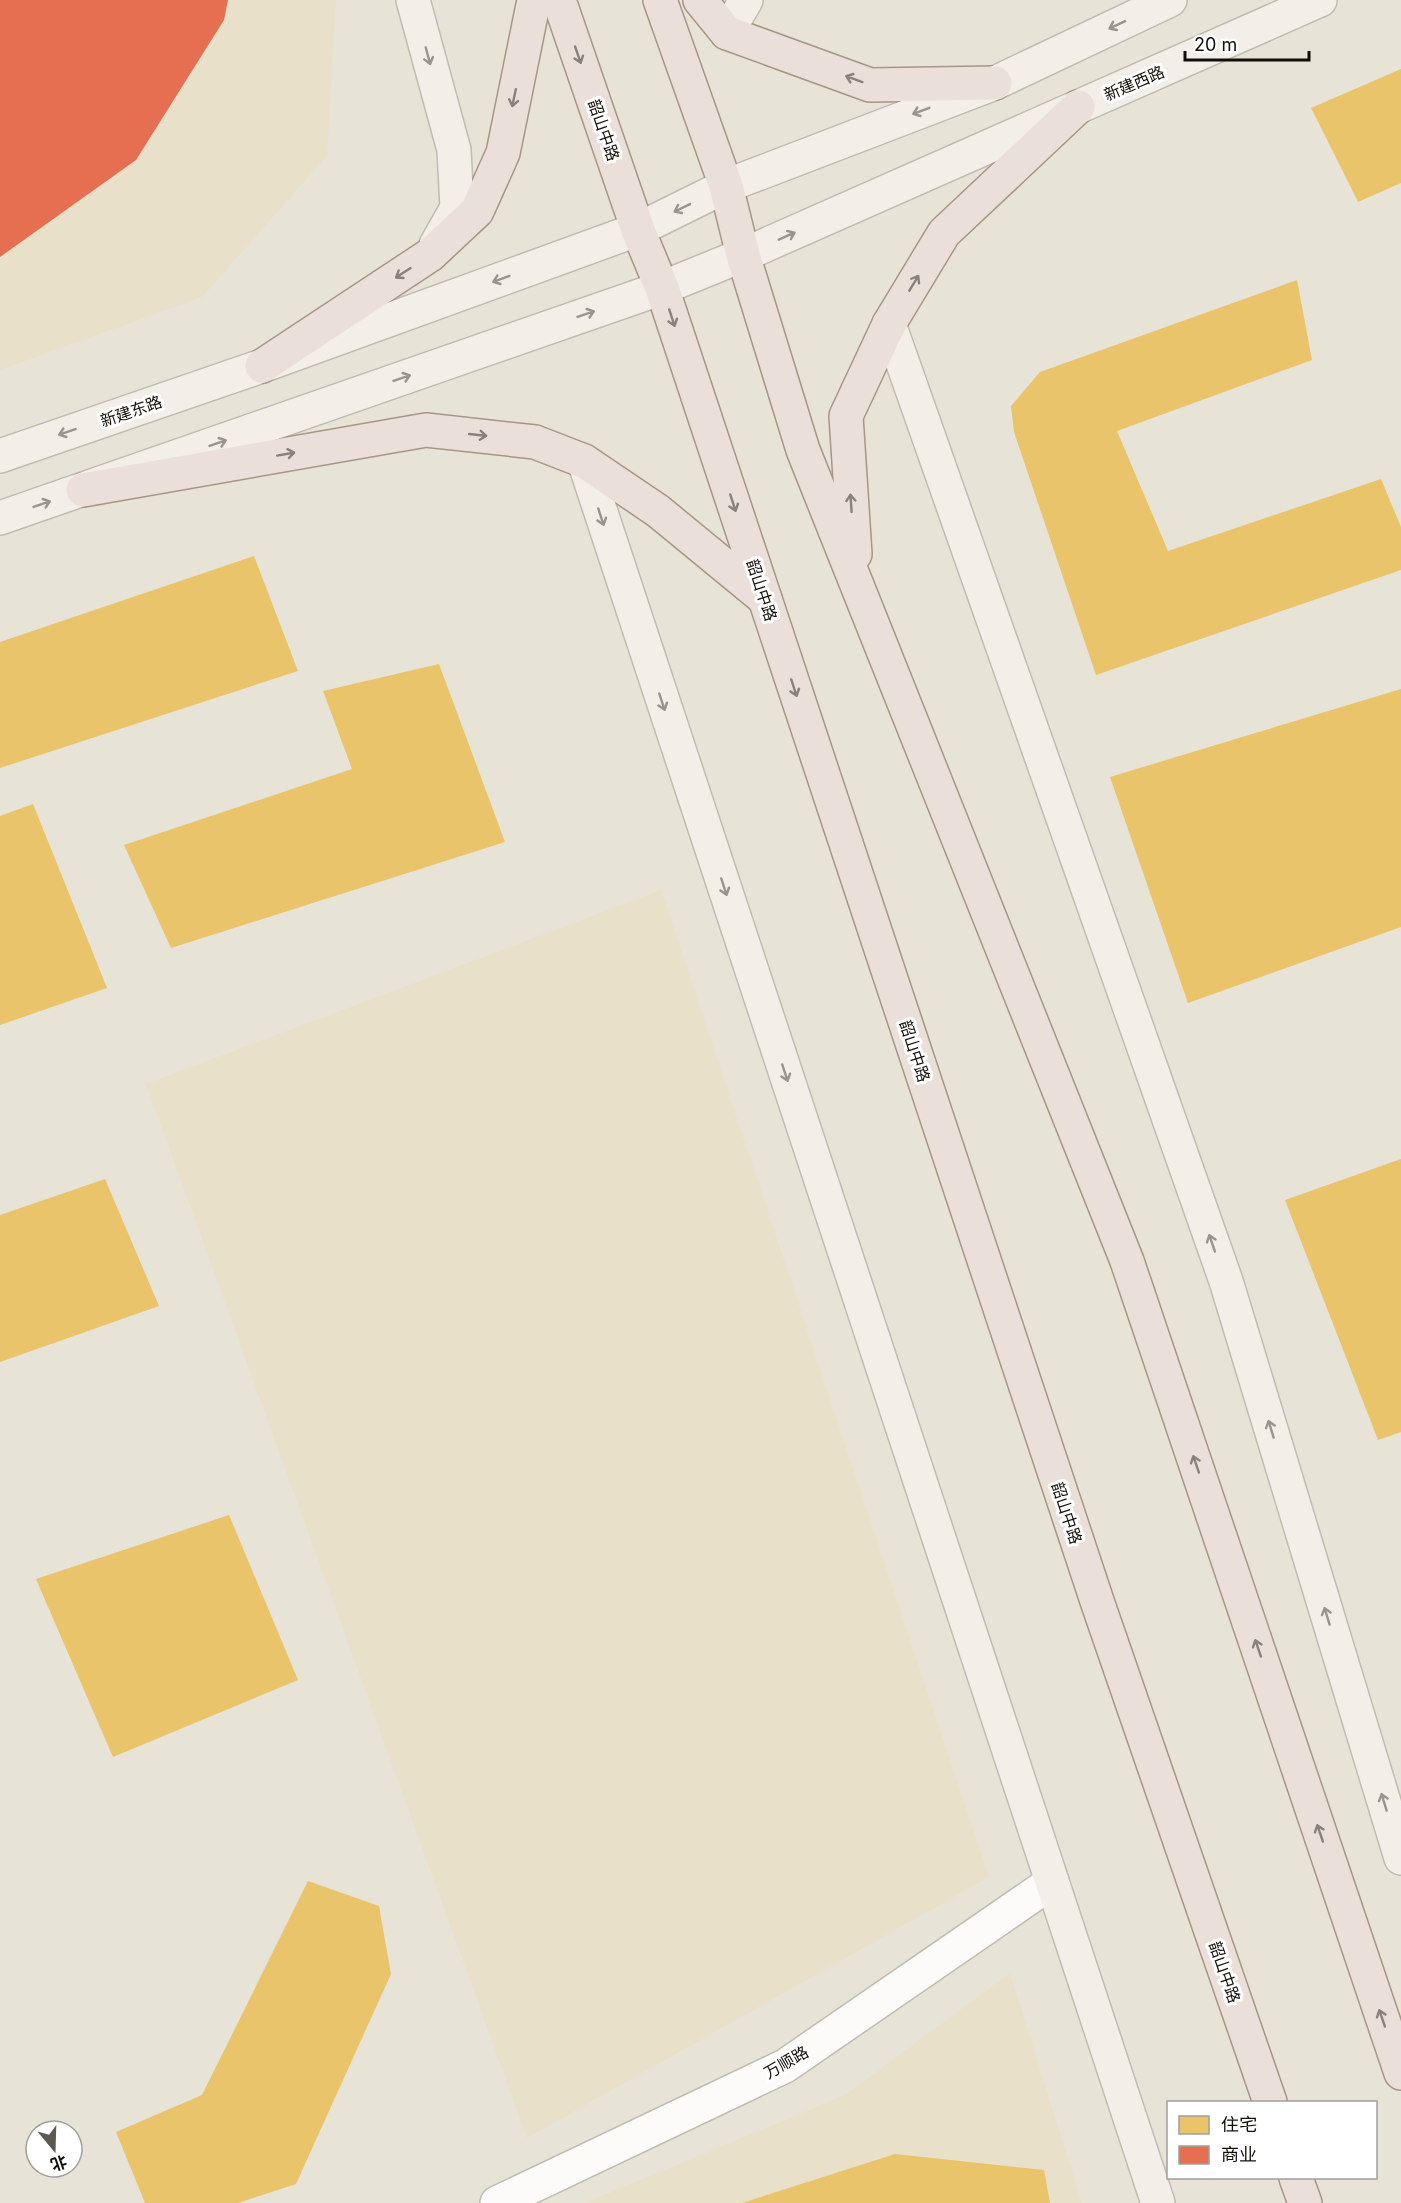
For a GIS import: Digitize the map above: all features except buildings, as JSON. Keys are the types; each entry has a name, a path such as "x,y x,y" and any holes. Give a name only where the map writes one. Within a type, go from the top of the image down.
{"main road":[{"path":"262,366 430,255 477,211 503,153 534,0"},
{"name":"韶山中路","path":"559,0 638,230 662,288 1097,1600 1269,2101"},
{"path":"660,0 726,186 743,255 803,450 1127,1261 1401,2073"},
{"path":"700,0 727,33 870,85 995,82"},
{"path":"856,583 846,416 889,324 944,233 1078,107"},
{"path":"83,490 426,430 535,442 584,461 658,511 765,599"},
{"path":"1296,2179 1305,2203"}],"street":[{"path":"413,0 454,150 457,208 430,255"},
{"path":"727,33 746,0"},
{"path":"995,82 1170,0"},
{"name":"新建西路","path":"83,490 662,288 743,255 1320,0"},
{"name":"新建东路","path":"0,456 262,366 638,230 726,186 995,82"},
{"path":"889,324 1226,1281 1401,1858"},
{"path":"584,461 1158,2203"},
{"path":"0,518 83,490"},
{"name":"万顺路","path":"497,2203 784,2066 1052,1882"}],"shaded area":[{"path":"0,0 336,0 327,156 202,297 0,370"},
{"path":"661,890 989,1877 527,2138 146,1084"},
{"path":"1010,1973 1082,2203 585,2203 845,2095"}]}
